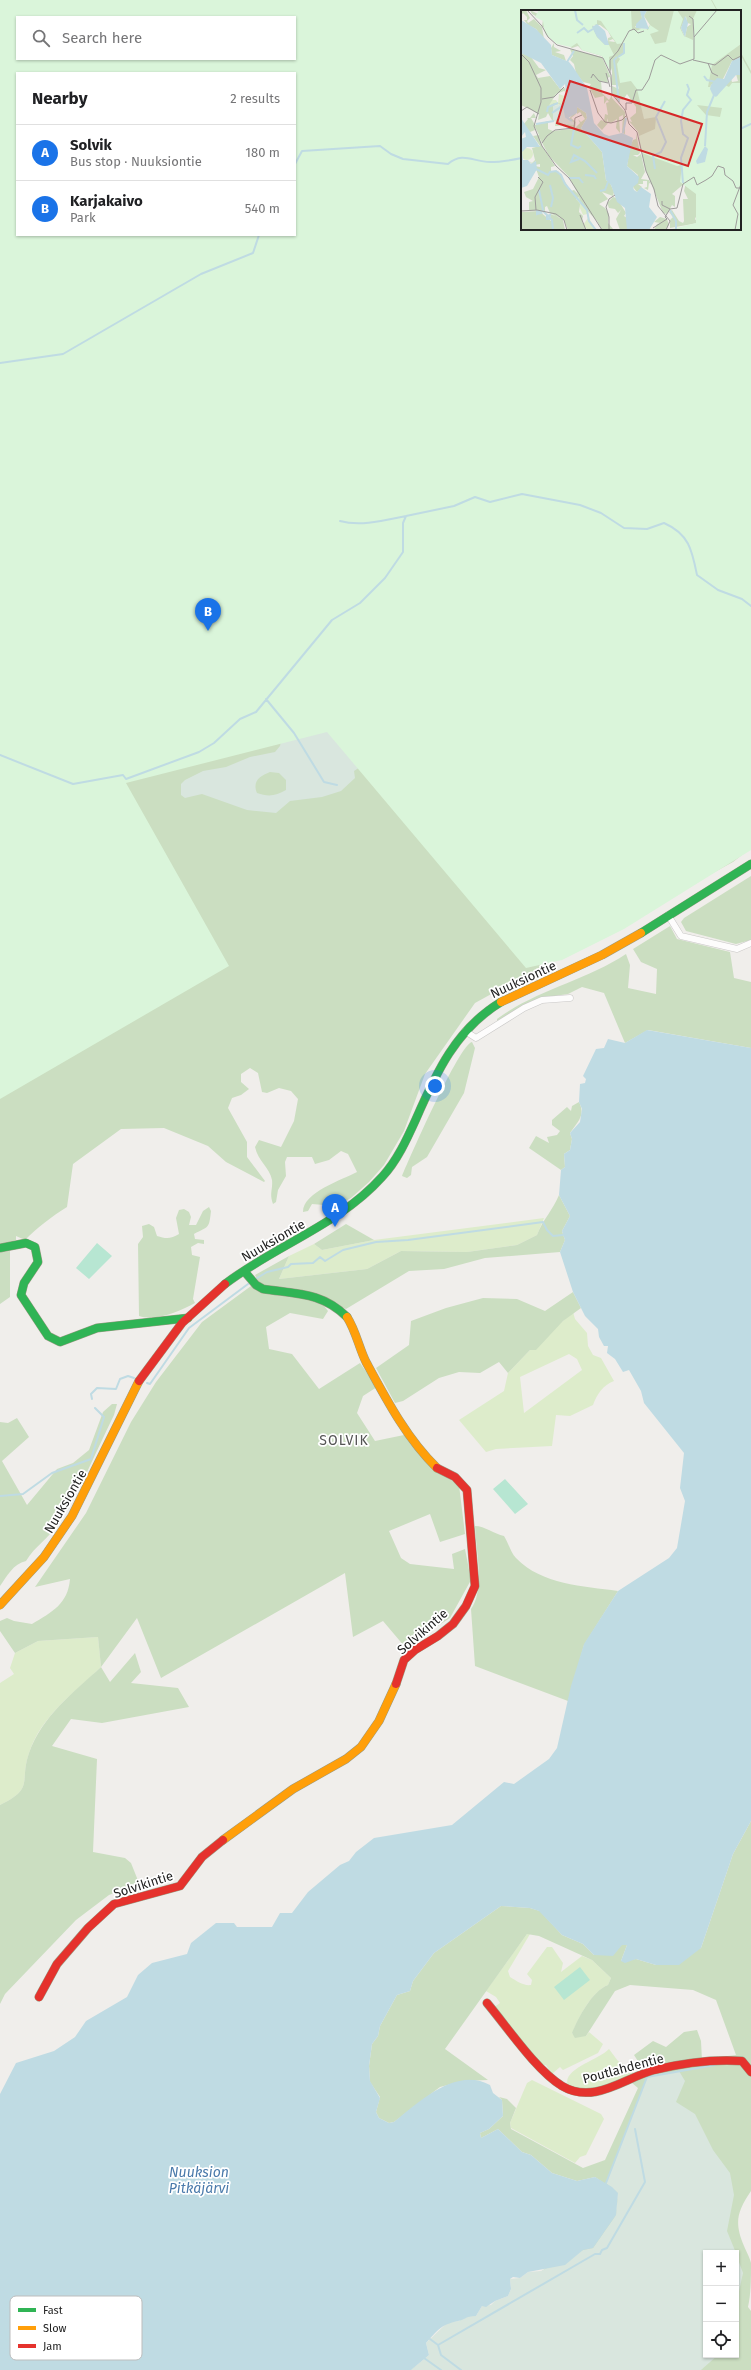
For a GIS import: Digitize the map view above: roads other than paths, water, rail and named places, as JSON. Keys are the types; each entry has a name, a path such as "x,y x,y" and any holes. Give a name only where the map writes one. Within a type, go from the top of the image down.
{"street":[{"name":"Nuuksiontie","path":"0,1605 30,1575 64,1530 83,1496 124,1408 141,1376 188,1318 244,1271 337,1216 380,1180 401,1153 441,1064 465,1031 490,1008 504,999 590,961 751,864"},
{"path":"668,915 681,936 737,949 751,943"},
{"path":"465,1031 476,1038 542,1000 570,998"},
{"path":"0,1248 26,1243 34,1247 38,1262 24,1283 21,1295 48,1336 53,1340 65,1341 97,1328 188,1318"},
{"name":"Solvikintie","path":"39,1997 57,1964 88,1928 114,1904 180,1886 202,1857 214,1846 307,1779 344,1761 359,1749 368,1738 383,1713 394,1689 404,1661 421,1646 442,1633 455,1621 472,1595 475,1580 467,1490 455,1477 437,1468 410,1435 366,1361 348,1318 339,1309 320,1298 263,1289 256,1285 244,1271"},
{"name":"Poutlahdentie","path":"487,2003 543,2070 557,2082 576,2092 602,2090 653,2070 700,2064 742,2061 751,2072"}],"water":[{"name":"Nuuksion Pitkäjärvi","path":"647,1030 751,1048 751,1821 733,1854 701,1948 679,1965 656,1965 636,1959 625,1963 621,1961 627,1945 622,1945 613,1956 594,1955 583,1944 562,1935 539,1911 530,1908 501,1906 434,1953 413,1981 410,1991 397,1995 380,2026 378,2036 372,2044 369,2066 370,2081 380,2098 376,2112 379,2118 389,2123 394,2122 426,2096 451,2083 464,2080 477,2080 490,2085 493,2093 502,2100 503,2116 489,2129 480,2133 481,2138 498,2129 522,2152 531,2155 552,2173 577,2181 595,2177 612,2187 618,2193 616,2215 593,2248 583,2250 565,2265 528,2272 520,2278 513,2277 510,2279 511,2289 508,2296 495,2301 486,2307 482,2306 476,2316 447,2324 440,2329 426,2343 429,2355 411,2370 0,2370 0,2094 16,2063 54,2051 75,2037 86,2021 127,1997 138,1975 152,1963 187,1954 191,1943 216,1923 234,1923 237,1927 272,1927 280,1913 292,1913 308,1892 340,1865 349,1861 356,1852 374,1838 452,1825 504,1782 514,1784 549,1759 557,1748 571,1686 584,1644 618,1591 669,1558 677,1548 685,1501 680,1488 684,1453 644,1403 641,1391 629,1370 623,1372 615,1359 607,1353 608,1346 604,1346 599,1337 598,1329 585,1316 573,1292 560,1252 565,1240 562,1231 570,1216 559,1195 561,1170 565,1167 564,1154 570,1150 572,1139 570,1133 580,1122 582,1109 579,1102 580,1084 585,1083 586,1079 583,1076 596,1049 604,1048 608,1039 625,1043"}],"waterway":[{"path":"741,129 751,124"},
{"path":"296,162 302,151 380,146 391,154 403,159 448,164 458,158 468,158 484,162 521,158"},
{"path":"0,363 63,354 201,274 253,253 259,236"},
{"path":"0,755 73,784 123,775 126,779 199,752 214,743 240,719 256,712 332,620 360,603 385,578 403,552 403,523 406,516 454,506 475,497 490,502 522,494 580,505 601,513 624,528 647,529 664,523 679,532 688,544 691,550 697,575 718,590 742,599 751,606"},
{"path":"340,521 348,523 365,523 406,516"},
{"path":"266,699 294,733 324,782 337,785"},
{"path":"257,1278 267,1272 288,1267 291,1264 313,1263 320,1257 325,1261 343,1250 376,1242 408,1240 543,1222 547,1230 553,1236 563,1235"},
{"path":"147,1383 150,1384 189,1328 248,1284"},
{"path":"92,1399 91,1394 97,1388 116,1389 120,1379 128,1376 134,1378"},
{"path":"0,1496 23,1494 52,1473 91,1459 104,1417 95,1408"},
{"path":"606,2183 647,2077 715,2065"},
{"path":"438,2345 595,2254 600,2254 602,2250 607,2248 645,2182 635,2129"},
{"path":"430,2339 438,2345 441,2355 461,2370"},
{"path":"424,2358 441,2370"}],"place":[{"name":"Karjakaivo","path":"208,631"},
{"name":"Solvik","path":"335,1227"}],"district":[{"name":"SOLVIK","path":"344,1440"}]}
